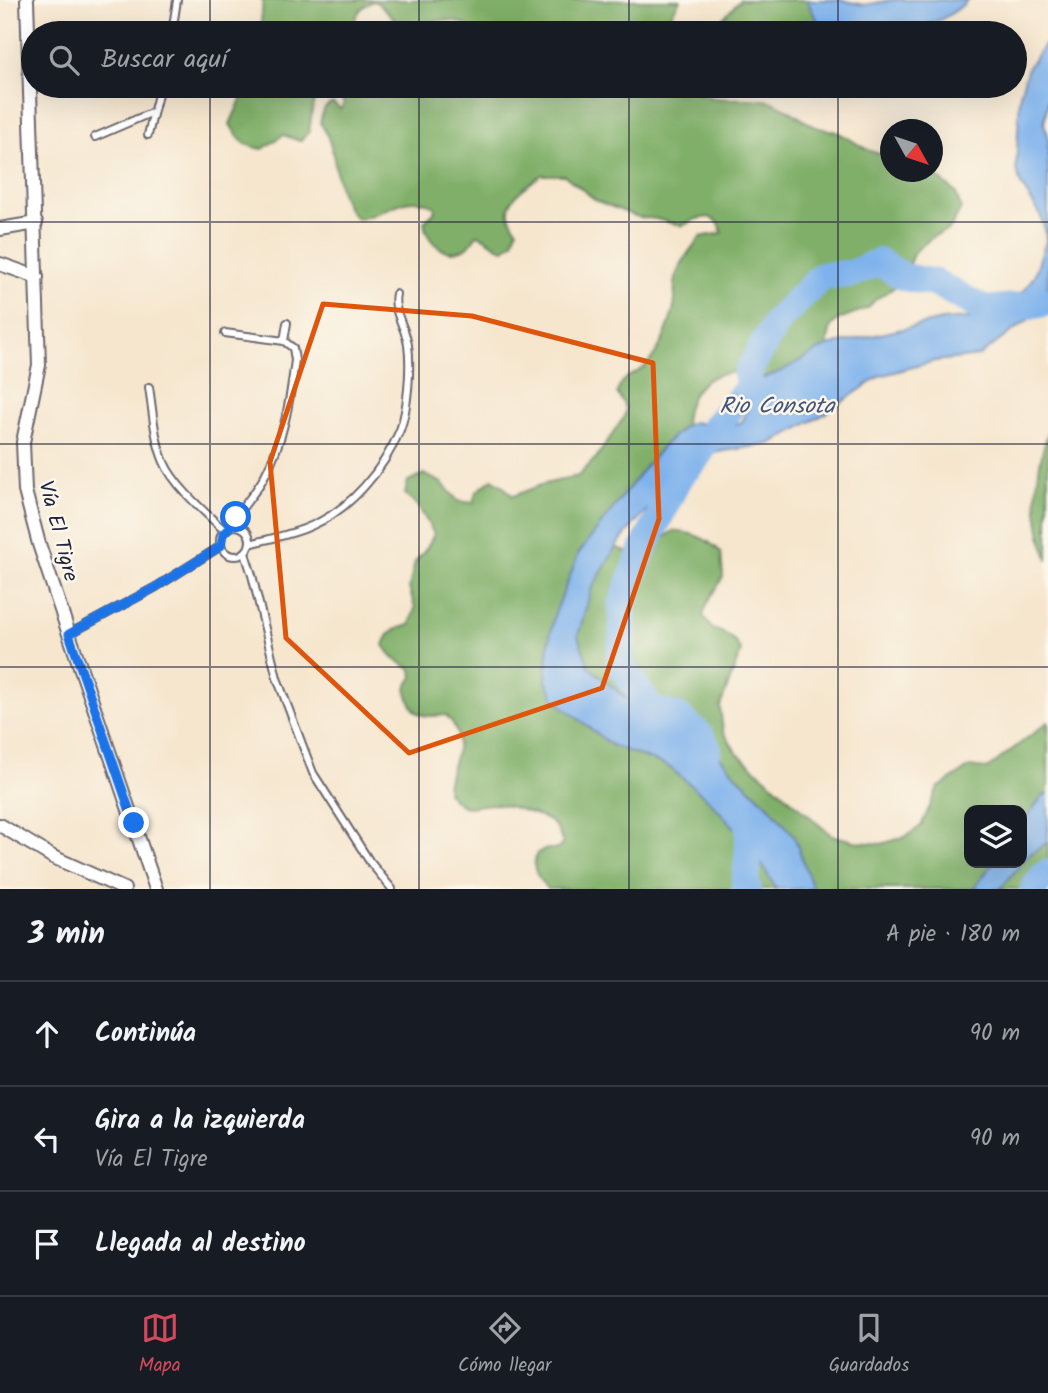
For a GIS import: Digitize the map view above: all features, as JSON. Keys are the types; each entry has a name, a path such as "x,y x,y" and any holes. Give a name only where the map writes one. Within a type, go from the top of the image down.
{"street":[{"name":"Vía El Tigre","path":"27,0 28,21"},
{"name":"Vía El Tigre","path":"31,98 40,365 23,442 25,491 39,544 156,889"},
{"path":"0,229 36,223"},
{"path":"0,264 37,277"},
{"path":"0,825 53,857 124,889"}],"lane":[{"path":"174,21 177,0"},
{"path":"148,135 157,98"},
{"path":"95,137 153,112"},
{"path":"250,544 311,527 335,513 380,468 401,428 407,396 408,345 394,303 396,294"},
{"path":"284,341 287,323"},
{"path":"149,387 158,444 165,464 179,484 228,529 244,529 250,544 245,553 229,555 221,546 221,538 228,529 242,506 263,480 281,439 295,360 293,348 284,341 225,333"},
{"path":"69,634 156,587 221,546"},
{"path":"245,553 277,678 313,773 370,862 392,889"}],"highlighted area":[{"path":"323,304 472,316 653,363 659,519 602,688 409,753 286,638 270,462"}],"green space":[{"path":"263,0 680,0 669,21 396,21 374,1 364,6 354,21 261,21"},
{"path":"740,0 807,0 818,21 720,21"},
{"path":"242,98 315,98 309,132 300,141 283,135 263,149 243,142 230,124"},
{"path":"341,98 762,100 777,104 813,126 836,132 880,154 880,182 943,182 956,193 961,209 950,229 934,236 914,252 901,283 875,300 868,308 839,319 831,326 827,346 771,375 758,377 726,373 707,380 699,387 689,404 685,426 649,462 579,553 554,616 546,681 611,745 668,766 709,800 750,844 776,889 547,889 536,873 534,864 537,853 558,849 563,843 556,828 542,817 516,808 495,804 464,806 447,792 458,744 454,725 446,715 422,715 414,709 406,688 413,677 412,670 393,658 384,645 394,630 410,625 415,608 409,588 415,562 434,534 418,506 405,494 408,481 424,474 442,483 458,501 473,503 476,492 492,479 513,496 541,485 578,476 596,458 624,417 626,408 617,393 622,382 646,366 662,342 673,310 675,281 681,264 700,237 722,233 719,223 709,217 696,219 682,226 638,217 597,201 564,175 541,175 519,192 510,205 511,220 517,229 513,242 504,249 477,235 467,247 451,252 444,250 428,236 424,222 434,213 435,207 425,202 406,202 357,219 348,208 342,197 331,146 320,123 327,106 333,103 340,109 344,104"},
{"path":"1048,432 1048,561 1039,527 1036,496 1039,466"},
{"path":"673,531 699,537 721,552 723,577 703,615 712,629 729,636 741,651 720,707 723,731 736,752 831,835 858,842 881,844 905,837 921,826 938,788 970,767 987,769 1048,722 1048,793 1027,817 1027,805 964,805 964,868 989,868 974,889 813,889 804,867 770,807 700,735 678,717 626,698 589,667 578,636 591,590 616,547 640,554"},
{"path":"1048,842 1048,889 1000,889 1018,868 1027,868 1029,855"}],"water":[{"path":"807,0 842,0 864,5 892,0 968,0 956,11 937,21 818,21"},
{"name":"Rio Consota","path":"1048,40 1048,99 1044,124 1048,135 1048,305 979,356 935,361 880,376 823,415 770,444 718,452 694,461 634,524 616,547 591,590 578,636 589,667 626,698 678,717 700,735 770,807 794,836 813,889 776,889 750,844 709,800 668,766 611,745 556,701 546,681 554,616 579,553 649,462 685,426 693,422 714,426 742,422 747,413 750,386 827,346 942,320 980,317 1004,307 1024,290 1034,276 1046,241 1040,214 1021,185 1016,169 1020,98 1027,98 1028,67"},
{"path":"1048,793 1048,842 1027,857 1027,817"},
{"path":"989,868 1018,868 1000,889 974,889"}],"waterway":[{"path":"708,749 700,735 678,717 652,710 619,662 623,634 622,605 641,554 679,477 694,461 715,427 750,386 747,374 777,321 822,276 851,274 879,262 904,277 936,283 985,310 1048,302"},
{"path":"745,806 749,835 745,884 748,889"},
{"path":"1034,889 1048,873"}],"route":[{"path":"134,823 69,634 156,587 221,546 223,534 236,517"}]}
